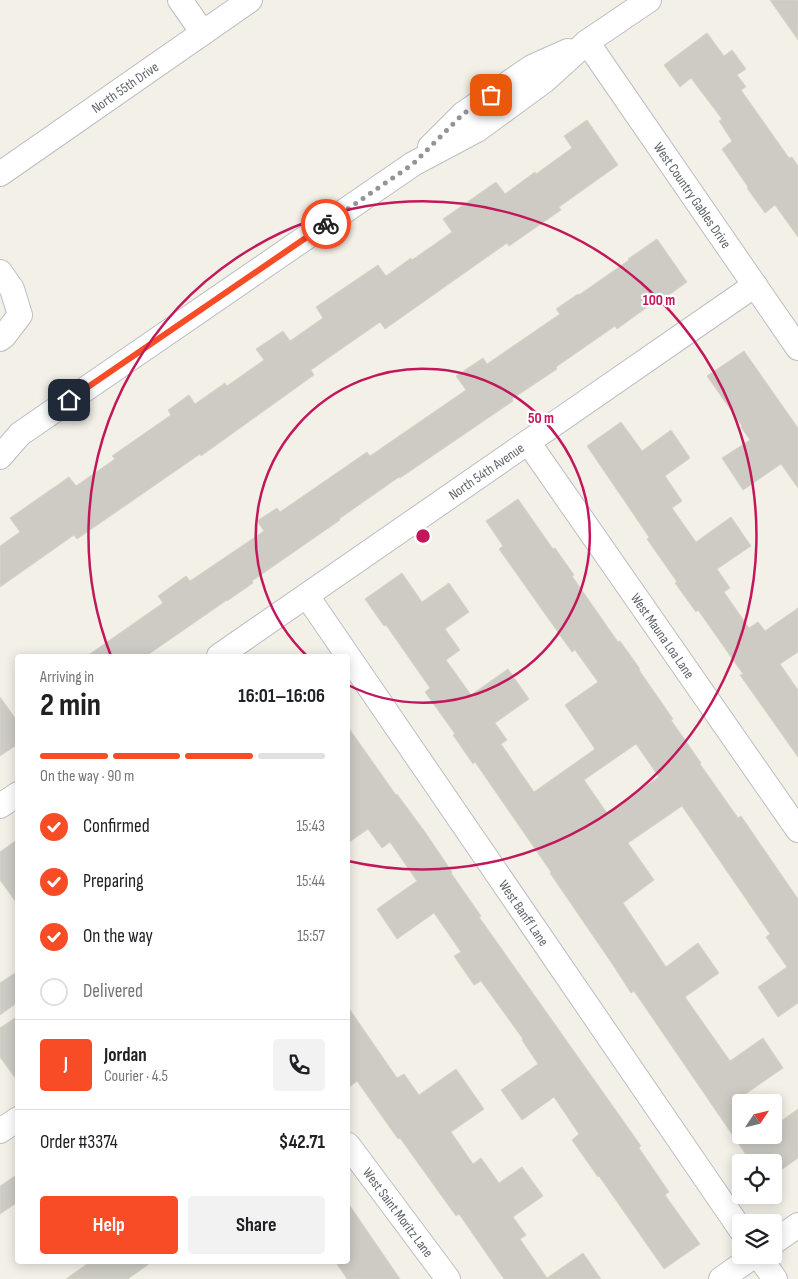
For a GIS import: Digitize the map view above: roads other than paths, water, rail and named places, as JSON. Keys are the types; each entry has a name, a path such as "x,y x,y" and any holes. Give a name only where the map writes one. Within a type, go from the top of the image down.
{"street":[{"path":"180,0 203,33"},
{"name":"North 55th Drive","path":"0,174 250,0"},
{"path":"0,457 10,437 413,164 463,114 532,67 587,42 649,0"},
{"name":"West Country Gables Drive","path":"587,42 798,348"},
{"path":"0,272 12,289 20,315 0,339"},
{"name":"North 54th Avenue","path":"222,654 755,285"},
{"name":"West Mauna Loa Lane","path":"528,442 798,830"},
{"name":"West Banff Lane","path":"307,596 347,654"},
{"name":"West Banff Lane","path":"350,659 732,1217"},
{"path":"0,806 15,796"},
{"path":"0,1131 15,1121"},
{"name":"West Saint Moritz Lane","path":"350,1148 448,1279"},
{"path":"782,1236 798,1225"},
{"path":"721,1279 744,1264"},
{"path":"764,1264 775,1279"}]}
